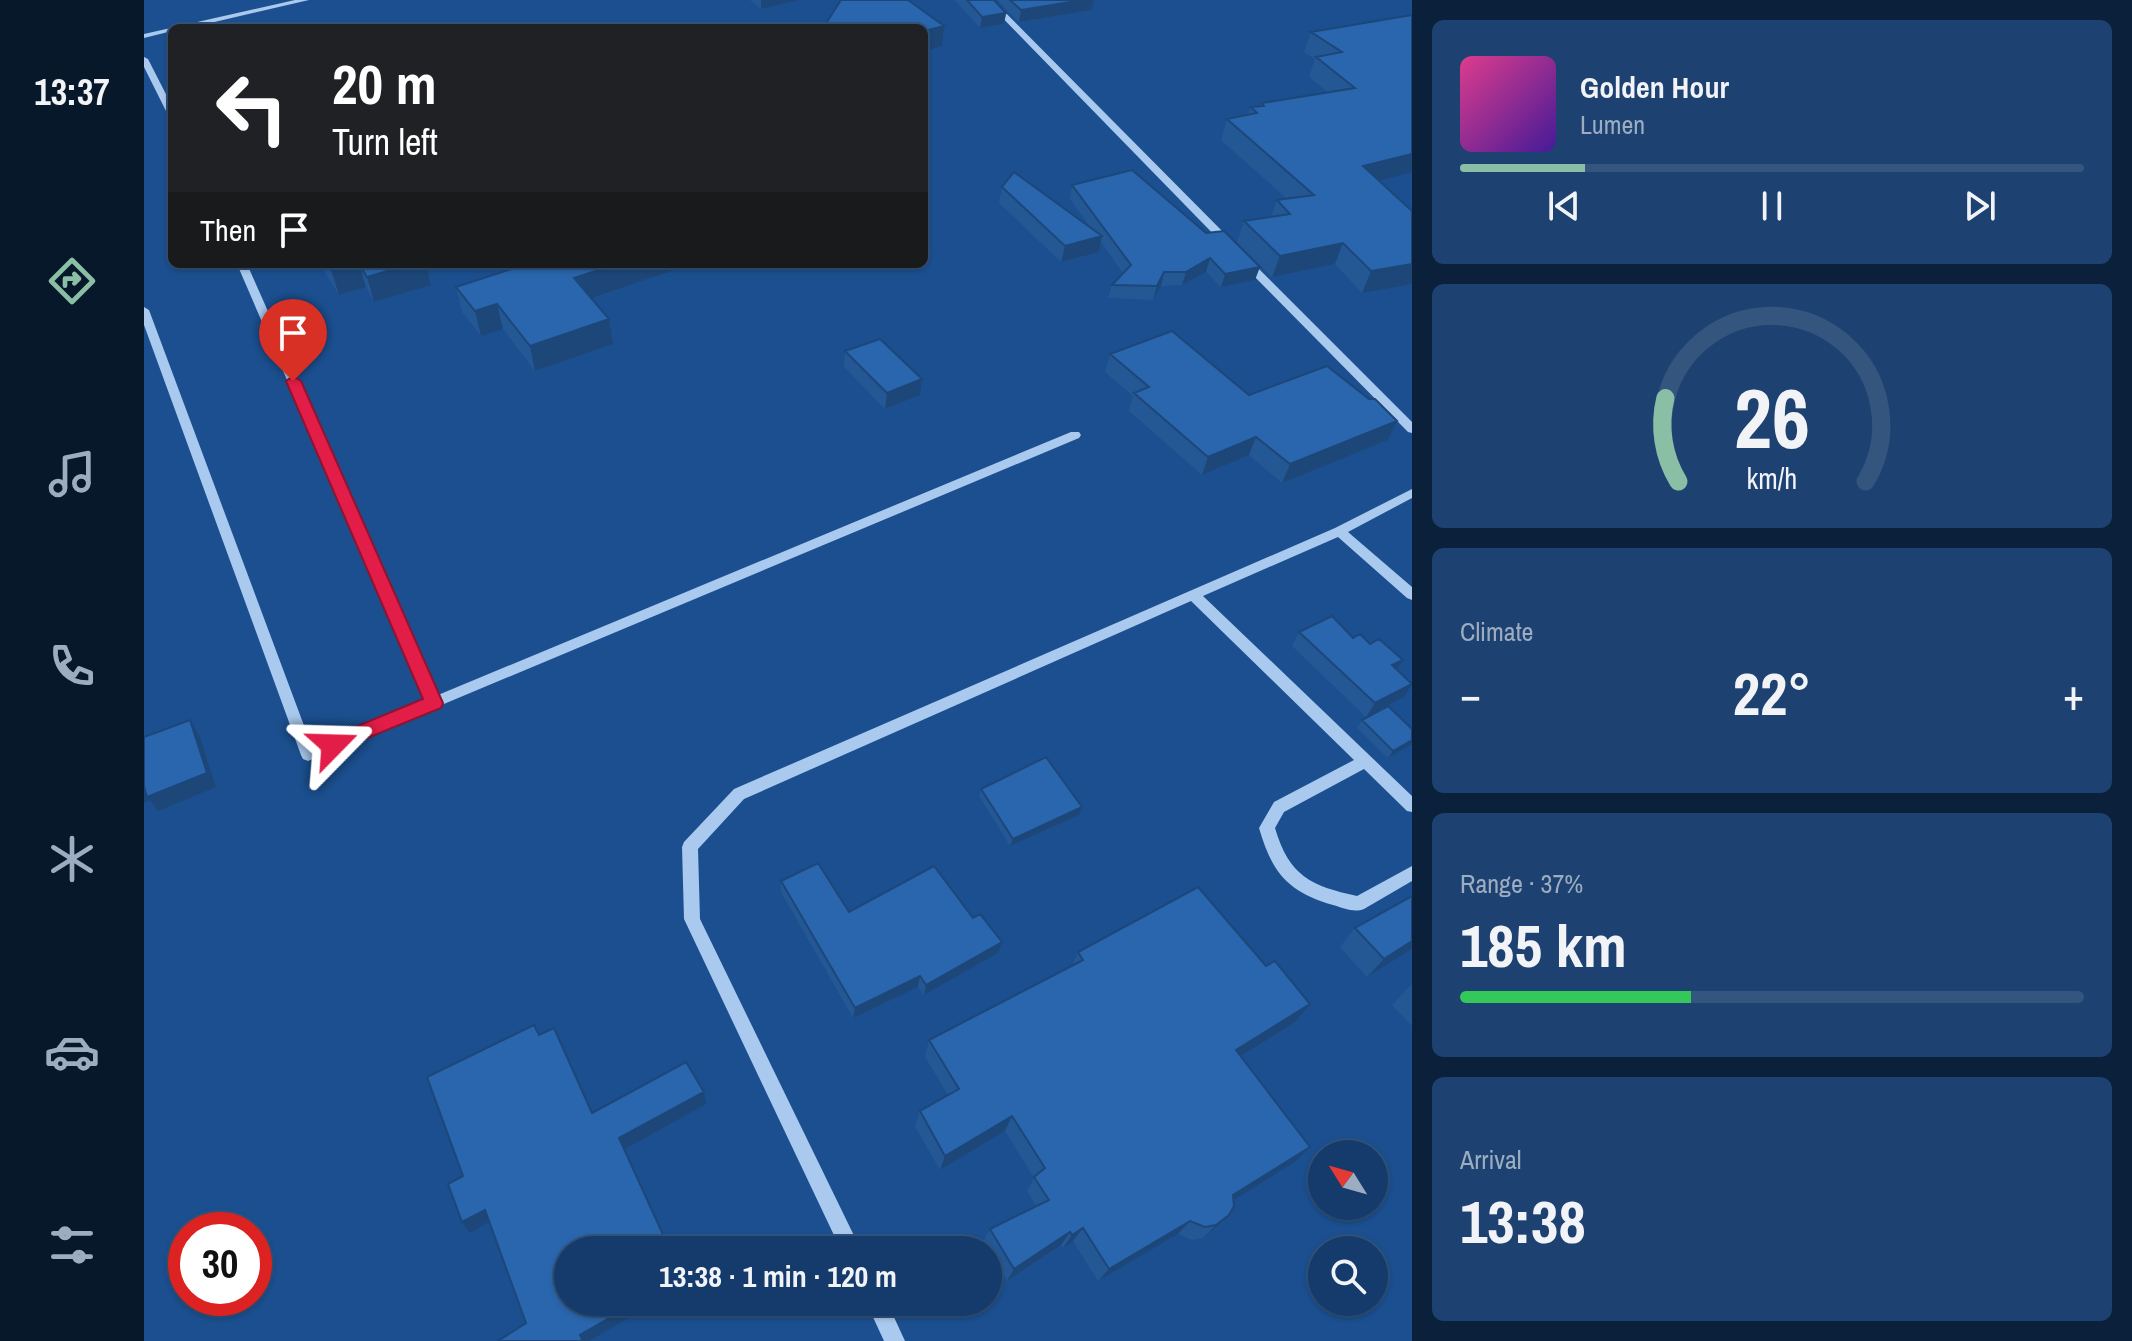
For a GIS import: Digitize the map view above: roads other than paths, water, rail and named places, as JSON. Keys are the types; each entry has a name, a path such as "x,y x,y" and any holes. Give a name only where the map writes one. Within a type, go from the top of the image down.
{"street":[{"path":"196,24 305,0"},
{"path":"989,0 1412,429"},
{"path":"144,36 168,30"},
{"path":"144,59 168,107"},
{"path":"244,268 434,703"},
{"path":"144,310 308,755 1075,435"},
{"path":"844,1236 692,919 690,847 739,794 1194,596 1339,531 1412,493"},
{"path":"1339,531 1412,595"},
{"path":"1194,596 1412,806"},
{"path":"1366,761 1279,807 1267,828 1273,854 1301,887 1328,898 1358,904 1412,873"},
{"path":"883,1316 895,1341"}]}
